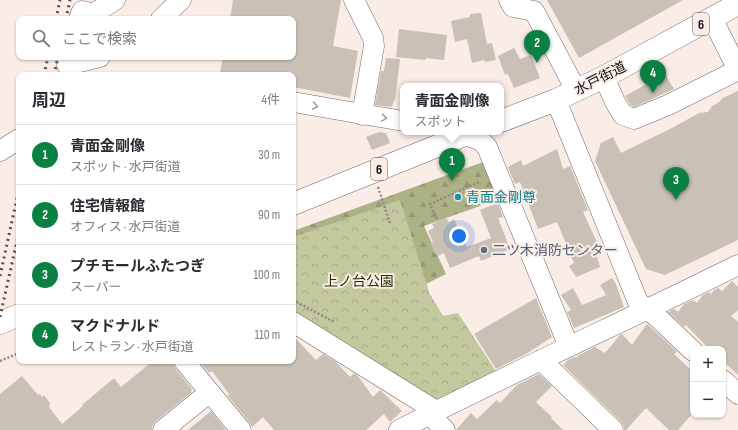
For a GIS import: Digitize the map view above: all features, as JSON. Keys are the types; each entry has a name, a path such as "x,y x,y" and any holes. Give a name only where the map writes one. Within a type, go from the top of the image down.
{"highway":[{"name":"水戸街道","path":"504,120 556,100 604,77 738,4"},
{"name":"6","path":"296,203 459,135"},
{"path":"0,323 16,316"}],"street":[{"path":"82,10 93,14 115,0"},
{"path":"164,16 181,0"},
{"path":"354,0 373,38 374,46 362,115"},
{"path":"502,20 516,5 534,11 576,90"},
{"path":"604,77 615,102 623,115 634,119 668,105 736,71 734,62 712,18"},
{"path":"67,66 89,60"},
{"path":"556,100 638,302 657,317 690,348"},
{"path":"296,103 400,121"},
{"path":"469,135 480,140 488,147 569,347"},
{"path":"0,151 16,141"},
{"path":"399,430 738,265"},
{"path":"296,324 433,413 445,430"},
{"path":"541,360 613,430"},
{"path":"187,364 241,430"},
{"path":"725,382 738,394"},
{"path":"164,430 210,392"}],"path":[{"path":"372,172 390,223"},
{"path":"437,219 430,204 479,182"},
{"path":"296,302 334,322"},
{"path":"0,362 16,354"}],"green space":[{"path":"483,162 497,197 480,206 424,226 446,274 424,285 443,316 296,316 296,230"},
{"name":"上ノ台公園","path":"400,200 431,298 443,316 458,313 497,373 441,401 434,401 296,315 296,236"}],"building":[{"path":"233,0 341,0 333,46 358,51 350,98 296,88 296,72 220,72 222,60 296,60 296,16 230,16"},
{"path":"547,0 683,0 579,58"},
{"path":"481,13 487,44 492,43 496,60 485,62 484,60 472,63 467,39 455,42 451,21 470,17 470,14"},
{"path":"399,29 447,35 444,60 396,57"},
{"path":"514,48 520,59 531,55 540,78 514,88 508,74 505,75 498,56"},
{"path":"386,58 400,59 395,100 392,107 375,105 381,71 384,71"},
{"path":"665,74 674,89 634,107 631,106 625,96"},
{"path":"738,91 738,240 665,275 646,269 595,161 601,143 613,137 621,153 699,113 708,112 712,106 723,98"},
{"path":"379,132 386,133 390,143 372,150 366,137"},
{"path":"557,149 563,169 570,166 588,210 583,212 602,253 597,257 600,267 576,277 569,266 574,263 557,222 538,229 520,182 515,184 508,167 521,160 523,166"},
{"path":"498,203 503,217 498,218 510,249 481,261 479,256 450,268 444,253 438,256 435,254 430,243 433,242 428,231 434,228 432,224 446,218 449,222 454,219 459,231 461,231 467,247 491,238 480,210"},
{"path":"612,278 616,284 624,307 574,328 567,312 571,310 561,295 573,288 582,305 606,295 600,285"},
{"path":"732,281 738,287 738,310 731,316 738,322 738,375 726,364 726,346 706,346 686,325 684,327 668,312 674,309 678,312 684,304 693,300 697,303 703,295 709,292 711,294 718,288 722,291"},
{"path":"536,298 552,337 526,354 496,369 474,334"},
{"path":"647,324 677,352 674,354 690,369 690,416 678,430 669,430 646,408 626,430 624,430 621,422 563,365 568,360 575,357 576,358 595,347 605,353 622,334 632,345"},
{"path":"296,339 316,360 323,354 336,362 350,377 354,373 358,376 373,397 380,390 402,411 390,422 384,414 366,430 274,430 263,417 252,427 228,396 229,394 212,371 209,373 202,364 296,364"},
{"path":"149,364 174,364 175,368 192,389 192,392 156,421 152,426 152,430 0,430 0,394 22,376 38,395 40,394 42,397 44,395 50,403 49,407 62,424 114,378 121,387"},
{"path":"539,374 552,386 536,402 563,430 456,430 471,413 477,419 497,400 500,403 517,385"},
{"path":"211,411 226,430 188,430"}],"railway":[{"path":"57,16 60,0"},
{"path":"67,16 70,0"},
{"path":"45,72 47,60"},
{"path":"55,72 57,60"},
{"path":"0,276 16,203"},
{"path":"0,317 16,245"}],"place":[{"name":"住宅情報館","path":"537,63"},
{"name":"マクドナルド","path":"653,93"},
{"name":"青面金剛像","path":"452,181"},
{"name":"青面金剛尊","path":"458,197"},
{"name":"プチモールふたつぎ","path":"676,200"},
{"name":"二ツ木消防センター","path":"484,250"}]}
